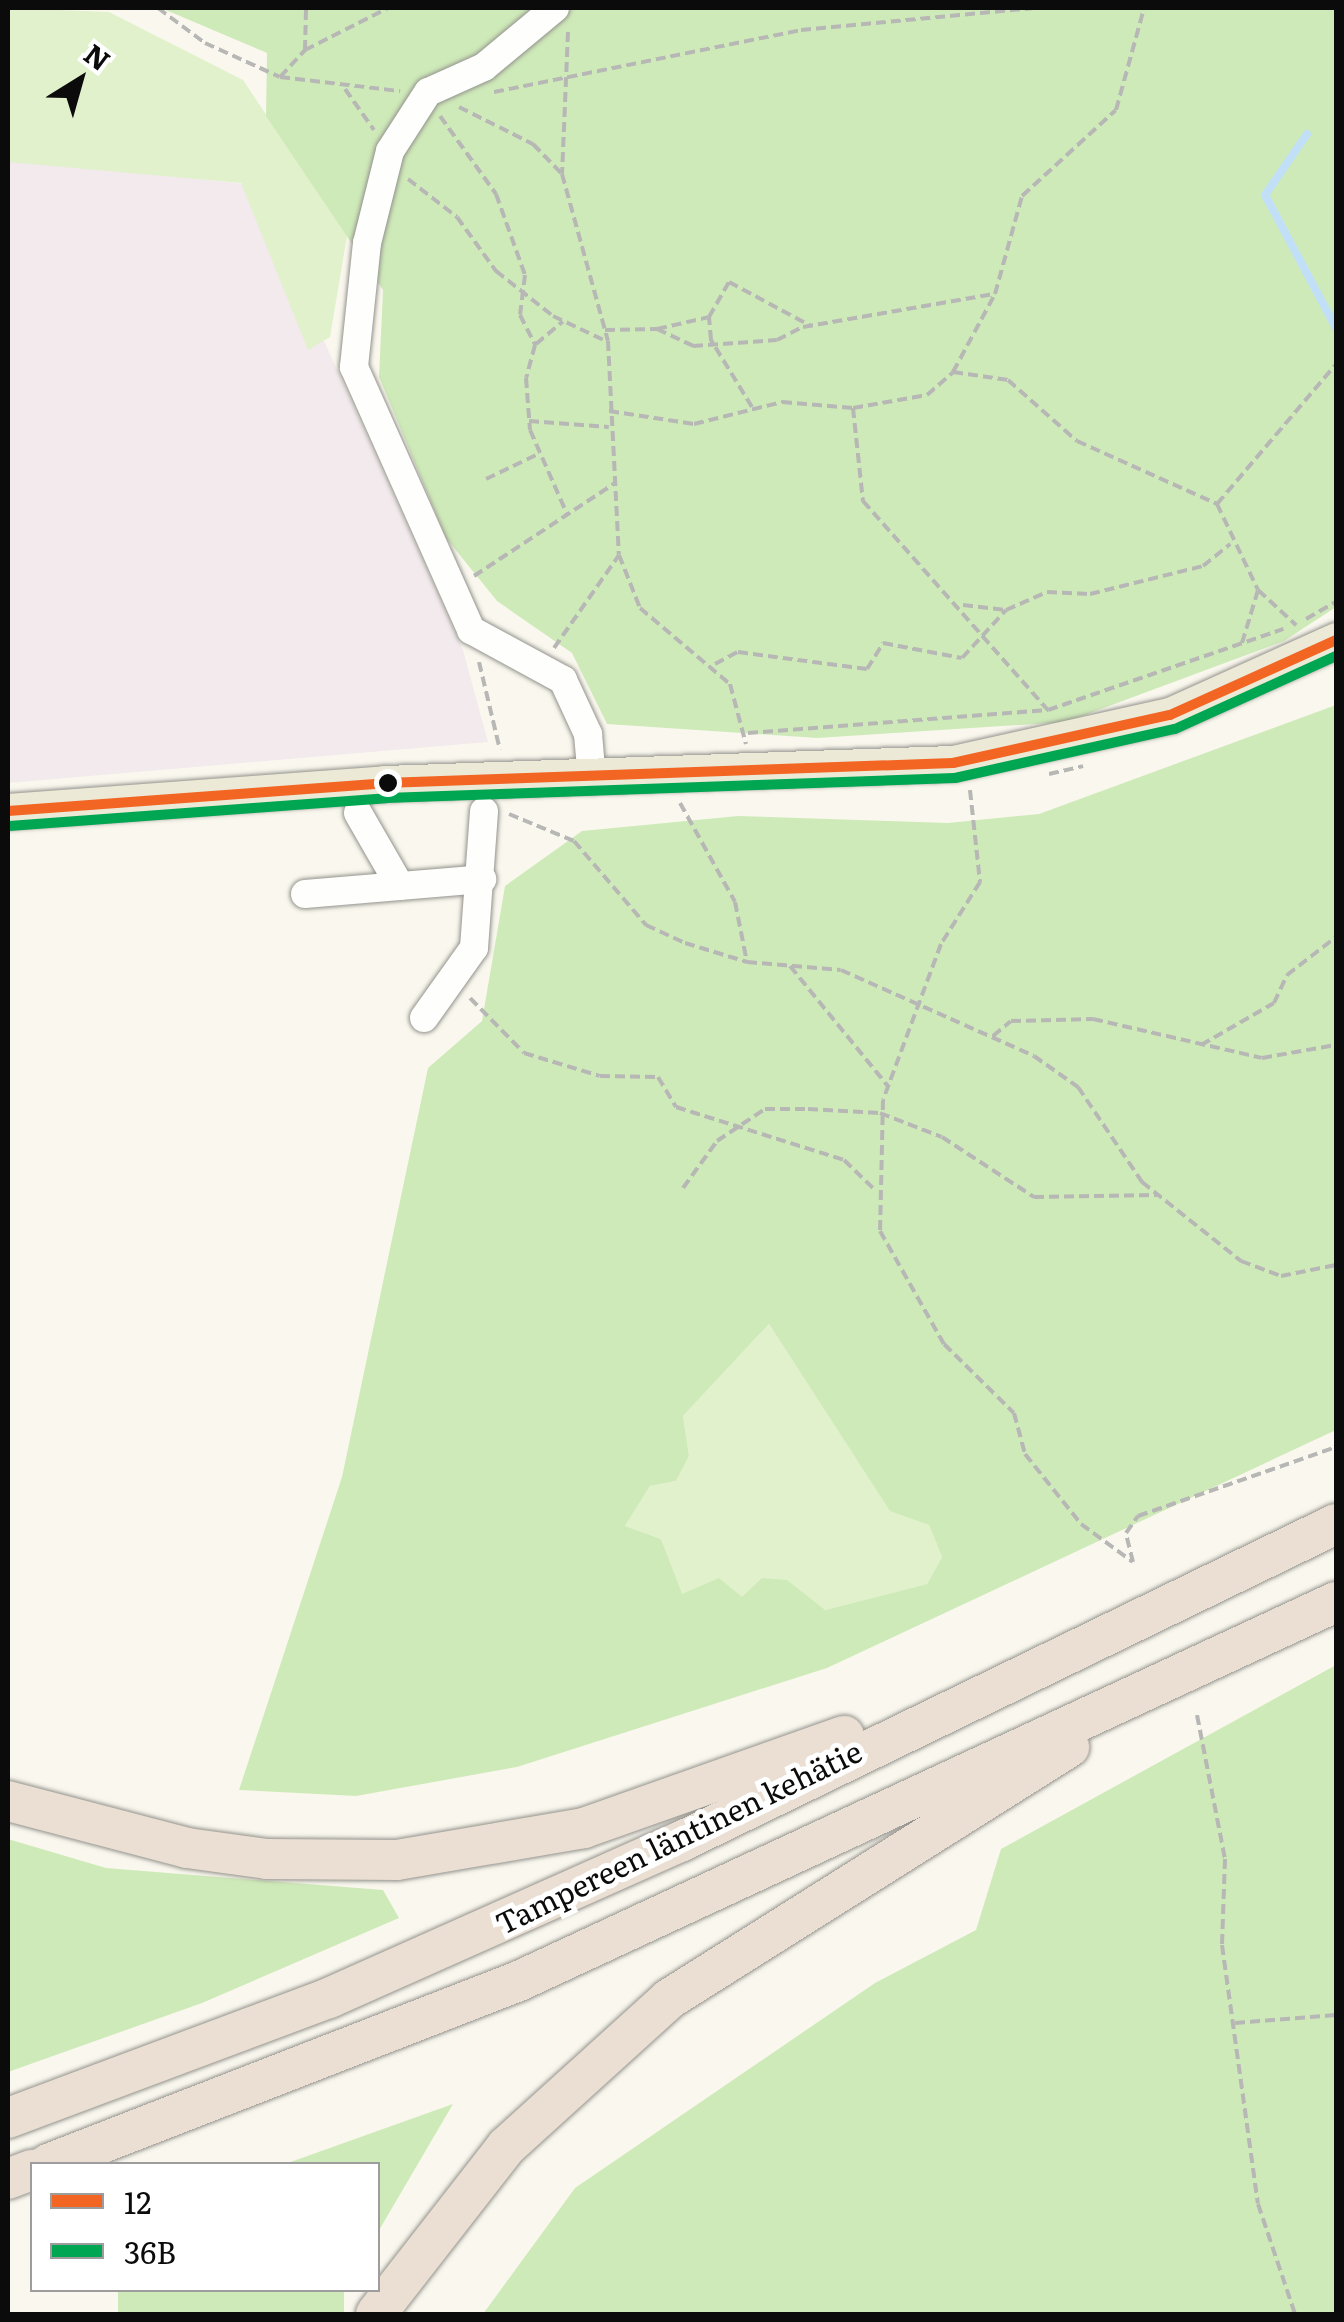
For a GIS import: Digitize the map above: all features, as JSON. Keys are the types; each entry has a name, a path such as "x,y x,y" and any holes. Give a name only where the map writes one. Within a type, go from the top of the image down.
{"highway":[{"name":"Tampereen läntinen kehätie","path":"8,2118 346,1990 682,1841 949,1704 1336,1524"},
{"name":"Tampereen läntinen kehätie","path":"53,2162 519,1980 1336,1602"},
{"path":"376,2314 506,2146 669,1999 1172,1680"},
{"path":"8,1801 266,1860 396,1860 584,1828 949,1704"}],"main road":[{"path":"8,811 308,787 592,780 1065,758 1170,716 1336,640"}],"lane":[{"path":"561,15 484,67 426,94 390,152 367,243 354,367 471,630 544,665 578,706 592,780"},
{"path":"424,1018 455,985 474,948 493,811"},
{"path":"358,813 400,886"},
{"path":"305,894 482,879"}],"path":[{"path":"158,8 205,43 280,77 345,90 426,94 497,122 562,174"},
{"path":"305,50 306,8"},
{"path":"280,77 305,50 388,8"},
{"path":"479,95 572,81 801,30 1032,8"},
{"path":"609,411 694,424 752,407 853,408 927,395 953,372 995,294 1022,196 1116,110 1144,8"},
{"path":"561,15 572,81 562,174 608,341 609,427 616,483 618,555 640,608 680,647 715,664 748,733 742,773"},
{"path":"345,90 414,188 457,217 523,292 563,322 608,341"},
{"path":"426,94 496,194 523,292 520,315 536,344 529,421 536,455 568,516"},
{"path":"752,407 710,340 709,317 729,282 812,326"},
{"path":"658,329 693,346 710,340 776,340 812,326 995,294"},
{"path":"605,330 658,329 709,317"},
{"path":"536,344 563,322"},
{"path":"1218,504 1336,364"},
{"path":"953,372 1008,380 1078,441 1218,504 1230,544 1258,590 1296,624"},
{"path":"853,408 863,501 962,605 1048,710 1065,758"},
{"path":"529,421 609,427"},
{"path":"486,479 536,455"},
{"path":"471,578 616,483"},
{"path":"715,664 738,652 867,669 883,643 962,658 979,650 984,630 1006,610 1047,592 1090,594 1203,566 1230,544"},
{"path":"544,665 618,555"},
{"path":"1241,644 1258,590"},
{"path":"748,733 1048,710 1296,624 1336,602"},
{"path":"962,605 1006,610"},
{"path":"471,630 502,756"},
{"path":"970,788 980,882 941,944 925,1002 880,1113 880,1231 934,1330 1014,1413 1025,1454 1081,1524 1133,1562 1126,1533 1138,1516 1336,1447"},
{"path":"680,803 735,902 747,962"},
{"path":"493,811 574,840 646,925 747,962 841,970 925,1002 993,1036 1078,1087 1157,1195 1242,1260 1281,1276 1336,1265"},
{"path":"1202,1044 1274,1003 1287,975 1336,937"},
{"path":"790,966 888,1086"},
{"path":"455,985 524,1053 600,1076 658,1077 676,1107 844,1160 878,1193"},
{"path":"993,1036 1011,1022 1093,1019 1262,1058 1336,1045"},
{"path":"683,1188 737,1128 765,1110 880,1113 942,1136 1034,1197 1157,1195"},
{"path":"1197,1715 1210,1749 1225,1859 1222,1945 1258,2204 1295,2314"},
{"path":"1235,2024 1336,2015"}],"shaded area":[{"path":"30,160 254,185 463,650 488,742 8,783 8,162"}],"green space":[{"path":"8,8 109,12 243,80 347,236 330,337 308,350 241,183 8,162"},
{"path":"161,8 1336,8 1336,607 1284,641 1066,722 817,738 607,724 572,653 497,601 446,538 379,377 383,290 266,116 267,53"},
{"path":"1336,705 1336,1430 827,1668 517,1767 356,1796 239,1790 342,1477 428,1068 482,1021 505,886 582,831 738,816 948,823 1039,814","holes":["769,1324 890,1511 929,1525 942,1557 927,1584 825,1610 787,1580 762,1578 742,1597 719,1578 682,1594 661,1539 625,1526 650,1486 676,1481 689,1456 683,1416"]},
{"path":"769,1324 890,1510 929,1525 942,1557 927,1584 825,1610 681,1594 661,1539 625,1526 650,1486 676,1481 689,1456 683,1416"},
{"path":"1336,1665 1336,2314 483,2314 575,2188 875,1983 976,1930 1001,1849"},
{"path":"8,1839 106,1868 383,1890 399,1918 202,2003 8,2072"},
{"path":"453,2104 380,2229 380,2162 291,2162"},
{"path":"118,2292 344,2292 344,2314 118,2314"}],"waterway":[{"path":"1307,134 1265,195 1336,328"}],"transit line":[{"name":"12","path":"8,811 385,783 953,763 1170,715 1336,640"},
{"name":"36B","path":"9,826 386,798 955,778 1175,729 1336,656"}]}
